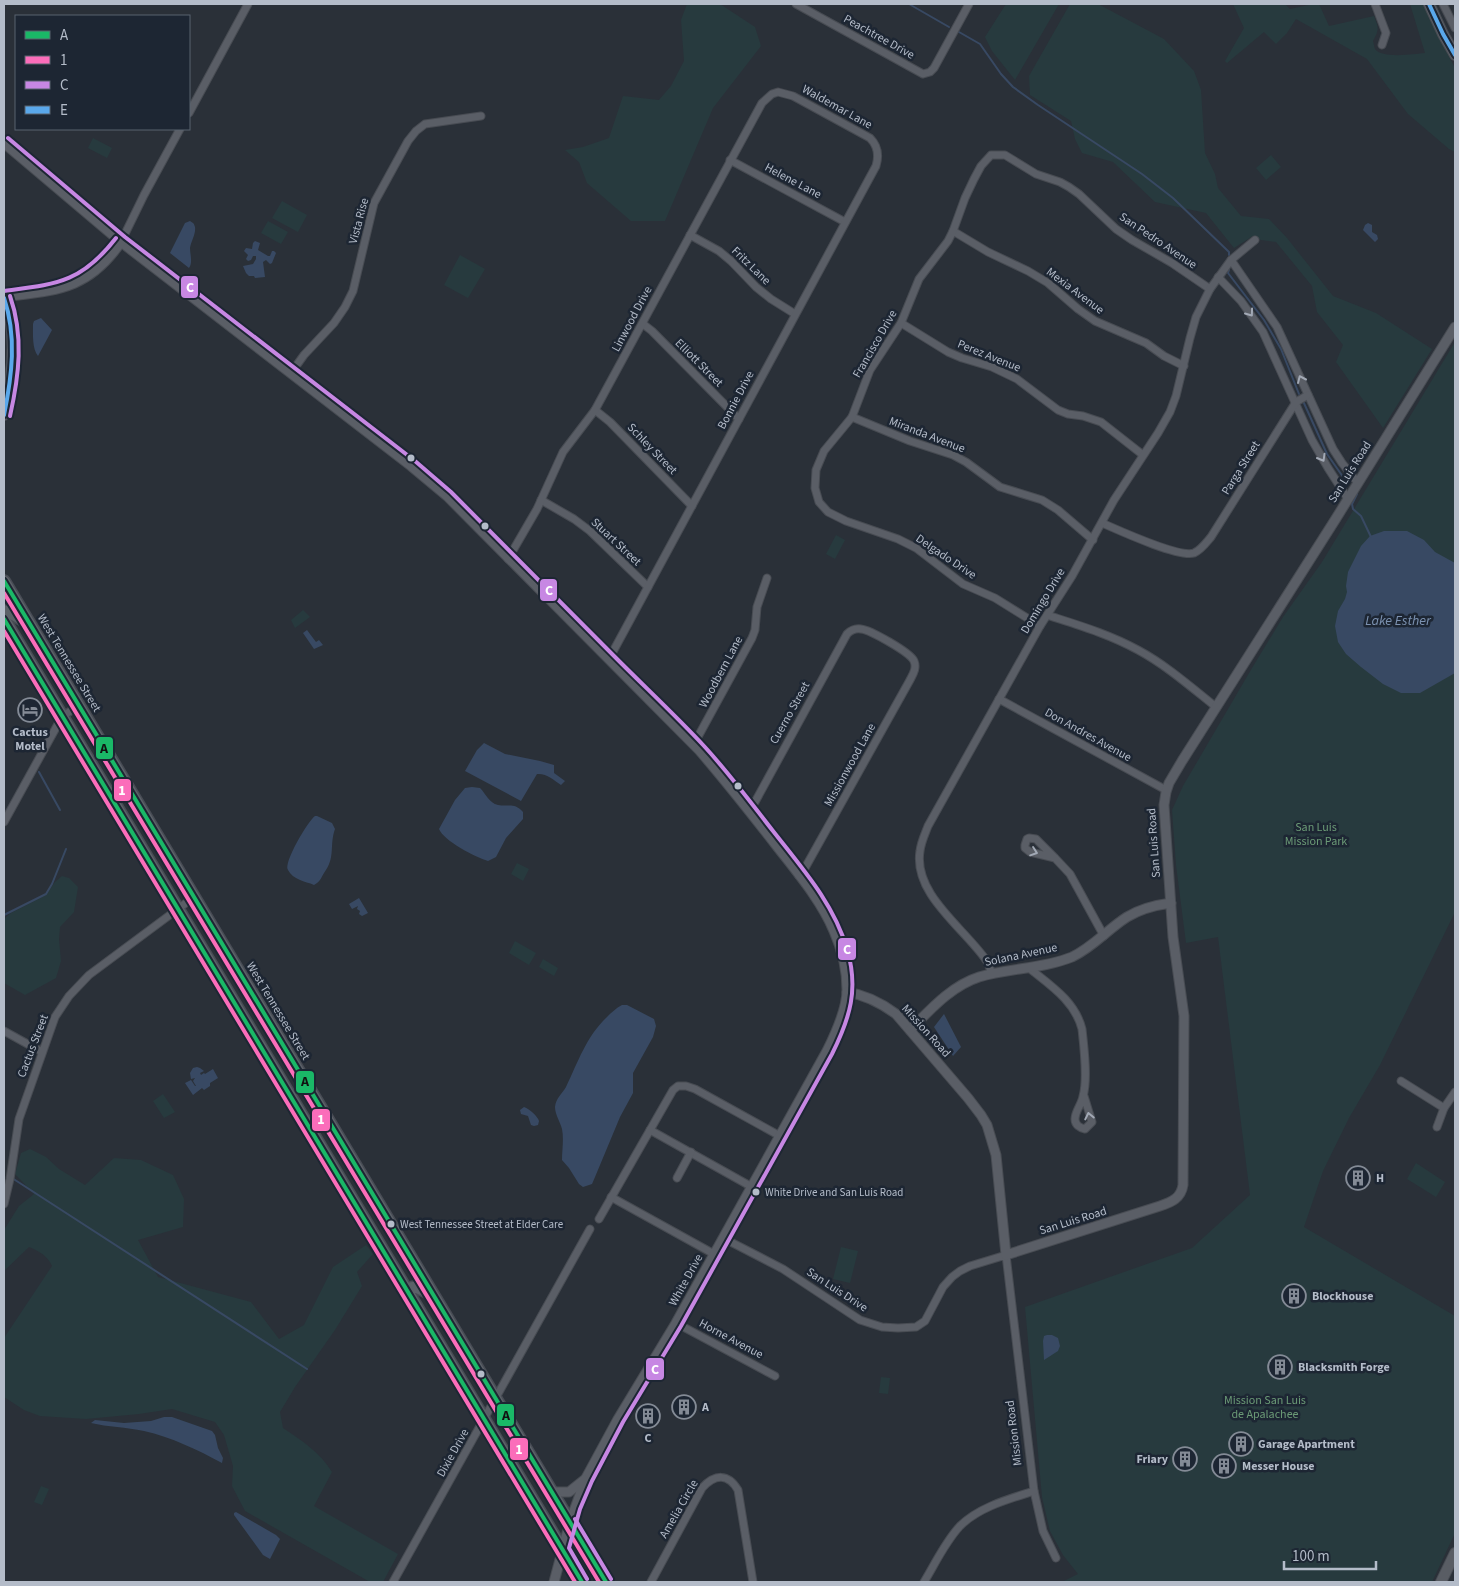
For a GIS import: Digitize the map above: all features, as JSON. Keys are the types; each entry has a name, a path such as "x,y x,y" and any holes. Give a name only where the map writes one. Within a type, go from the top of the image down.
{"main road":[{"path":"1429,4 1455,55"},
{"path":"4,298 10,316 13,360 4,415"},
{"name":"West Tennessee Street","path":"4,581 606,1582"},
{"path":"4,611 30,624"},
{"path":"4,620 582,1582"},
{"path":"120,812 136,800"},
{"path":"244,1021 261,1010"},
{"path":"330,1162 348,1153"},
{"path":"405,1289 416,1287 433,1295"},
{"path":"1441,1582 1455,1554"}],"street":[{"path":"190,111 248,4"},
{"name":"Peachtree Drive","path":"796,4 926,74 934,68 969,4"},
{"path":"1375,4 1386,33 1382,45"},
{"path":"1443,4 1455,28"},
{"name":"Waldemar Lane","path":"778,92 793,96 861,132 873,141 877,151"},
{"name":"Linwood Drive","path":"508,559 514,552 541,500 562,452 595,410 762,102 778,92"},
{"name":"Vista Rise","path":"291,373 304,355 334,323 345,307 353,291 374,203 408,141 425,124 481,116"},
{"path":"4,298 55,290 87,278 100,268 112,256 121,242 179,130"},
{"path":"4,143 121,242 428,480 460,509 694,744 748,809 828,918 843,955 847,992"},
{"name":"Bonnie Drive","path":"609,659 876,166 878,162 877,151"},
{"name":"Francisco Drive","path":"816,494 815,480 819,460 830,443 852,417 870,370 902,323 919,279 941,251 953,231 974,179 981,166 991,155"},
{"name":"San Pedro Avenue","path":"991,155 1004,155 1036,174 1069,187 1116,229 1210,289"},
{"name":"Helene Lane","path":"730,160 845,222"},
{"name":"Mexia Avenue","path":"953,231 988,252 1048,283 1095,321 1146,342 1164,356 1184,366"},
{"name":"Fritz Lane","path":"690,235 719,251 756,287 795,314"},
{"name":"Domingo Drive","path":"992,974 987,961 930,893 921,873 919,862 922,840 928,826 1040,626 1170,412 1176,396 1196,317 1210,289 1230,260 1255,240"},
{"path":"1230,260 1277,327 1333,450 1358,483"},
{"path":"1218,277 1241,301 1264,332 1320,455 1348,499"},
{"name":"Perez Avenue","path":"902,323 948,352 992,367 1017,379 1058,410 1101,422 1143,454"},
{"name":"Elliott Street","path":"643,324 739,419"},
{"name":"San Luis Road","path":"1006,1254 1171,1203 1182,1191 1184,1016 1171,903 1164,805 1166,790 1182,760 1348,499 1455,326"},
{"name":"Parga Street","path":"1102,523 1121,532 1180,553 1193,553 1198,550 1211,537 1296,402 1308,395"},
{"name":"Schley Street","path":"595,410 610,422 692,506"},
{"name":"Miranda Avenue","path":"852,417 966,462 1000,487 1042,500 1058,510 1093,540"},
{"name":"Delgado Drive","path":"816,494 819,502 836,516 864,528 898,539 916,548 963,584 1004,602 1040,626"},
{"name":"Stuart Street","path":"541,500 568,515 590,531 648,587"},
{"name":"Woodbern Lane","path":"694,744 752,638 755,630 757,607 767,578"},
{"path":"1047,615 1102,633 1138,650 1174,674 1216,707"},
{"name":"Missionwood Lane","path":"799,876 914,671 915,662 908,654 866,630 854,629"},
{"name":"Cuerno Street","path":"748,809 755,802 843,640 854,629"},
{"name":"Don Andres Avenue","path":"999,699 1166,790"},
{"path":"4,822 62,716 79,705"},
{"path":"1055,858 1070,874 1104,936"},
{"name":"Cactus Street","path":"4,1204 7,1177 19,1119 55,1017 62,1005 100,966 194,897"},
{"name":"Solana Avenue","path":"910,1030 956,988 976,978 1062,960 1085,950 1131,915 1171,903"},
{"path":"1029,968 1070,1003 1080,1020 1084,1056 1084,1096"},
{"name":"Mission Road","path":"847,992 859,994 882,1004 896,1014 968,1098 981,1115 992,1137 996,1156 1034,1491 1043,1531 1056,1558"},
{"name":"White Drive","path":"554,1582 570,1522 586,1478 618,1419 676,1323 835,1035 839,1027 847,992"},
{"path":"4,1031 42,1052"},
{"path":"1401,1081 1444,1108"},
{"path":"599,1218 673,1090 678,1086 695,1088 780,1136"},
{"path":"1436,1127 1444,1108 1455,1092"},
{"path":"650,1130 752,1187"},
{"path":"677,1178 690,1152"},
{"path":"611,1197 714,1254"},
{"name":"Dixie Drive","path":"393,1582 590,1229"},
{"name":"San Luis Drive","path":"723,1238 783,1269 860,1320 882,1327 898,1328 916,1327 925,1321 943,1287 960,1271 1006,1254"},
{"name":"Horne Avenue","path":"676,1323 775,1376"},
{"path":"551,1492 569,1492 586,1478"},
{"name":"Amelia Circle","path":"651,1582 702,1488 713,1479 718,1478 730,1480 738,1490 753,1582"},
{"path":"924,1582 960,1526 973,1515 1006,1500 1034,1491"}],"green space":[{"path":"687,4 720,4 755,27 761,46 713,108 665,221 631,221 587,183 579,162 565,150 583,147 609,138 623,96 659,100 671,86 684,61 681,20"},
{"path":"1006,4 1059,4 1015,80 992,51 985,37"},
{"path":"1070,4 1098,4 1164,39 1194,71 1201,90 1205,153 1215,174 1218,188 1241,216 1269,219 1287,238 1333,296 1376,313 1432,349 1383,428 1336,362 1343,345 1317,312 1312,286 1276,242 1261,240 1253,236 1234,248 1206,213 1155,202 1113,162 1082,153 1075,139 1071,121 1030,95 1029,76"},
{"path":"1233,4 1285,4 1290,9 1319,4 1329,26 1374,16 1378,29 1373,41 1375,49 1384,54 1398,55 1425,53 1410,4 1424,4 1455,68 1455,152 1408,114 1367,59 1296,19 1287,33 1276,44 1264,32 1227,63 1225,61 1244,28"},
{"path":"93,138 112,148 107,158 88,148"},
{"path":"1271,155 1281,167 1266,180 1256,168"},
{"path":"282,201 307,215 298,232 272,218"},
{"path":"268,221 288,232 281,244 261,233"},
{"path":"460,255 485,269 468,298 444,285"},
{"path":"1455,342 1455,912 1380,1065 1349,1118 1323,1171 1304,1227 1455,1316 1455,1533 1432,1582 1062,1582 1078,1574 1063,1555 1050,1531 1042,1497 1025,1307 1192,1248 1250,1195 1218,937 1186,943 1176,865 1172,810 1183,786 1252,668 1283,617 1322,562"},
{"path":"836,535 845,540 835,559 826,554"},
{"path":"303,610 310,617 295,628 291,620"},
{"path":"517,863 529,869 523,881 511,874"},
{"path":"62,876 69,878 78,887 74,912 60,927 61,961 56,978 25,995 4,983 4,919 11,913 46,895"},
{"path":"515,941 536,953 529,965 509,953"},
{"path":"543,959 558,968 554,976 539,967"},
{"path":"163,1094 175,1112 164,1118 153,1101"},
{"path":"30,1149 46,1157 59,1169 85,1185 114,1158 141,1160 173,1175 184,1199 183,1227 138,1240 158,1277 251,1302 279,1339 304,1325 333,1267 366,1245 373,1254 357,1272 362,1286 280,1412 283,1428 304,1442 332,1472 314,1506 398,1554 383,1582 370,1582 245,1511 232,1486 233,1466 224,1435 215,1422 172,1409 86,1419 40,1416 24,1410 4,1397 4,1338 52,1266 43,1254 29,1247 4,1271 4,1230 19,1206 34,1194 15,1174 21,1153"},
{"path":"1416,1163 1445,1182 1436,1197 1407,1179"},
{"path":"841,1247 858,1251 850,1283 833,1279"},
{"path":"881,1377 890,1378 888,1394 879,1393"},
{"path":"41,1486 49,1489 42,1505 34,1502"}],"water":[{"path":"190,221 194,224 195,230 190,248 191,261 189,268 170,253 185,223"},
{"path":"1368,223 1372,225 1372,232 1377,235 1378,239 1375,242 1363,230"},
{"path":"255,241 260,243 258,250 268,256 270,256 272,251 276,253 272,263 270,264 266,260 263,262 265,277 255,278 254,276 249,276 243,266 253,264 256,259 256,256 253,256 248,261 246,259 248,255 244,251 246,248 252,249"},
{"path":"41,318 52,330 38,356 34,345 33,324 34,321"},
{"name":"Lake Esther","path":"1384,531 1407,531 1424,540 1435,552 1455,563 1455,673 1420,693 1401,693 1383,684 1346,654 1338,642 1335,626 1338,611 1347,592 1348,572 1361,546 1370,536"},
{"path":"307,630 316,642 319,640 323,645 314,649 303,633"},
{"path":"484,743 505,754 554,765 554,773 565,781 561,785 547,776 537,774 521,801 465,771 477,750"},
{"path":"465,788 480,788 495,804 514,806 523,812 523,819 506,838 496,857 488,861 453,843 439,829 455,800"},
{"path":"315,816 332,823 335,829 330,862 318,883 314,885 293,876 287,866 297,842"},
{"path":"359,898 368,913 362,916 357,909 358,906 352,909 349,904"},
{"path":"622,1005 627,1005 654,1019 656,1026 653,1037 633,1073 633,1093 620,1117 592,1184 583,1187 562,1160 563,1133 555,1107 593,1033 610,1014"},
{"path":"944,1014 961,1047 953,1056 934,1027"},
{"path":"197,1067 204,1071 200,1073 201,1075 213,1069 218,1078 210,1083 210,1086 204,1090 202,1088 193,1095 185,1083 191,1080 196,1086 193,1081 195,1078 191,1079 190,1073 193,1068"},
{"path":"524,1107 537,1117 538,1125 531,1125 528,1116 521,1114 520,1110"},
{"path":"1044,1336 1058,1338 1060,1346 1058,1351 1044,1360 1043,1341"},
{"path":"172,1417 212,1431 223,1458 222,1463 184,1444 164,1437 137,1430 91,1423 95,1420 124,1423 151,1421"},
{"path":"236,1512 280,1539 270,1559 263,1555 234,1515"}],"waterway":[{"path":"909,4 949,27"},
{"path":"959,32 980,44 1001,74 1013,87 1142,174 1173,198 1229,252 1229,255"},
{"path":"1229,270 1228,273 1264,320 1281,349 1299,394"},
{"path":"1303,401 1327,454 1348,484"},
{"path":"1357,494 1352,504 1353,509 1361,516 1371,537"},
{"path":"39,772 60,810"},
{"path":"4,915 46,894 66,849"},
{"path":"12,1178 307,1369"}],"transit line":[{"name":"E","path":"1429,4 1455,55"},
{"name":"C","path":"8,138 125,237 415,461 451,492 713,756 806,873 826,902 841,933 851,964 852,977 851,1003 844,1028 832,1054 681,1326 623,1422 592,1481 580,1509 569,1548 587,1579"},
{"name":"C","path":"4,291 39,286 67,279 91,264 116,238"},
{"name":"C","path":"10,296 19,341 18,371 10,416"},
{"name":"E","path":"4,298 11,327 12,341 11,371 4,415"},
{"name":"A","path":"4,581 606,1582"},
{"name":"1","path":"4,593 599,1582"},
{"name":"A","path":"4,619 582,1582"},
{"name":"1","path":"4,631 575,1582"},
{"name":"C","path":"575,1519 611,1579"}],"place":[{"name":"Cactus Motel","path":"30,710"},
{"name":"H","path":"1358,1178"},
{"name":"White Drive and San Luis Road","path":"756,1192"},
{"name":"West Tennessee Street at Elder Care","path":"391,1224"},
{"name":"Blockhouse","path":"1294,1296"},
{"name":"Blacksmith Forge","path":"1280,1367"},
{"name":"A","path":"684,1407"},
{"name":"C","path":"648,1416"},
{"name":"Garage Apartment","path":"1241,1444"},
{"name":"Friary","path":"1185,1459"},
{"name":"Messer House","path":"1224,1466"}],"park label":[{"name":"San Luis Mission Park","path":"1316,834"},
{"name":"Mission San Luis de Apalachee","path":"1265,1407"}]}
